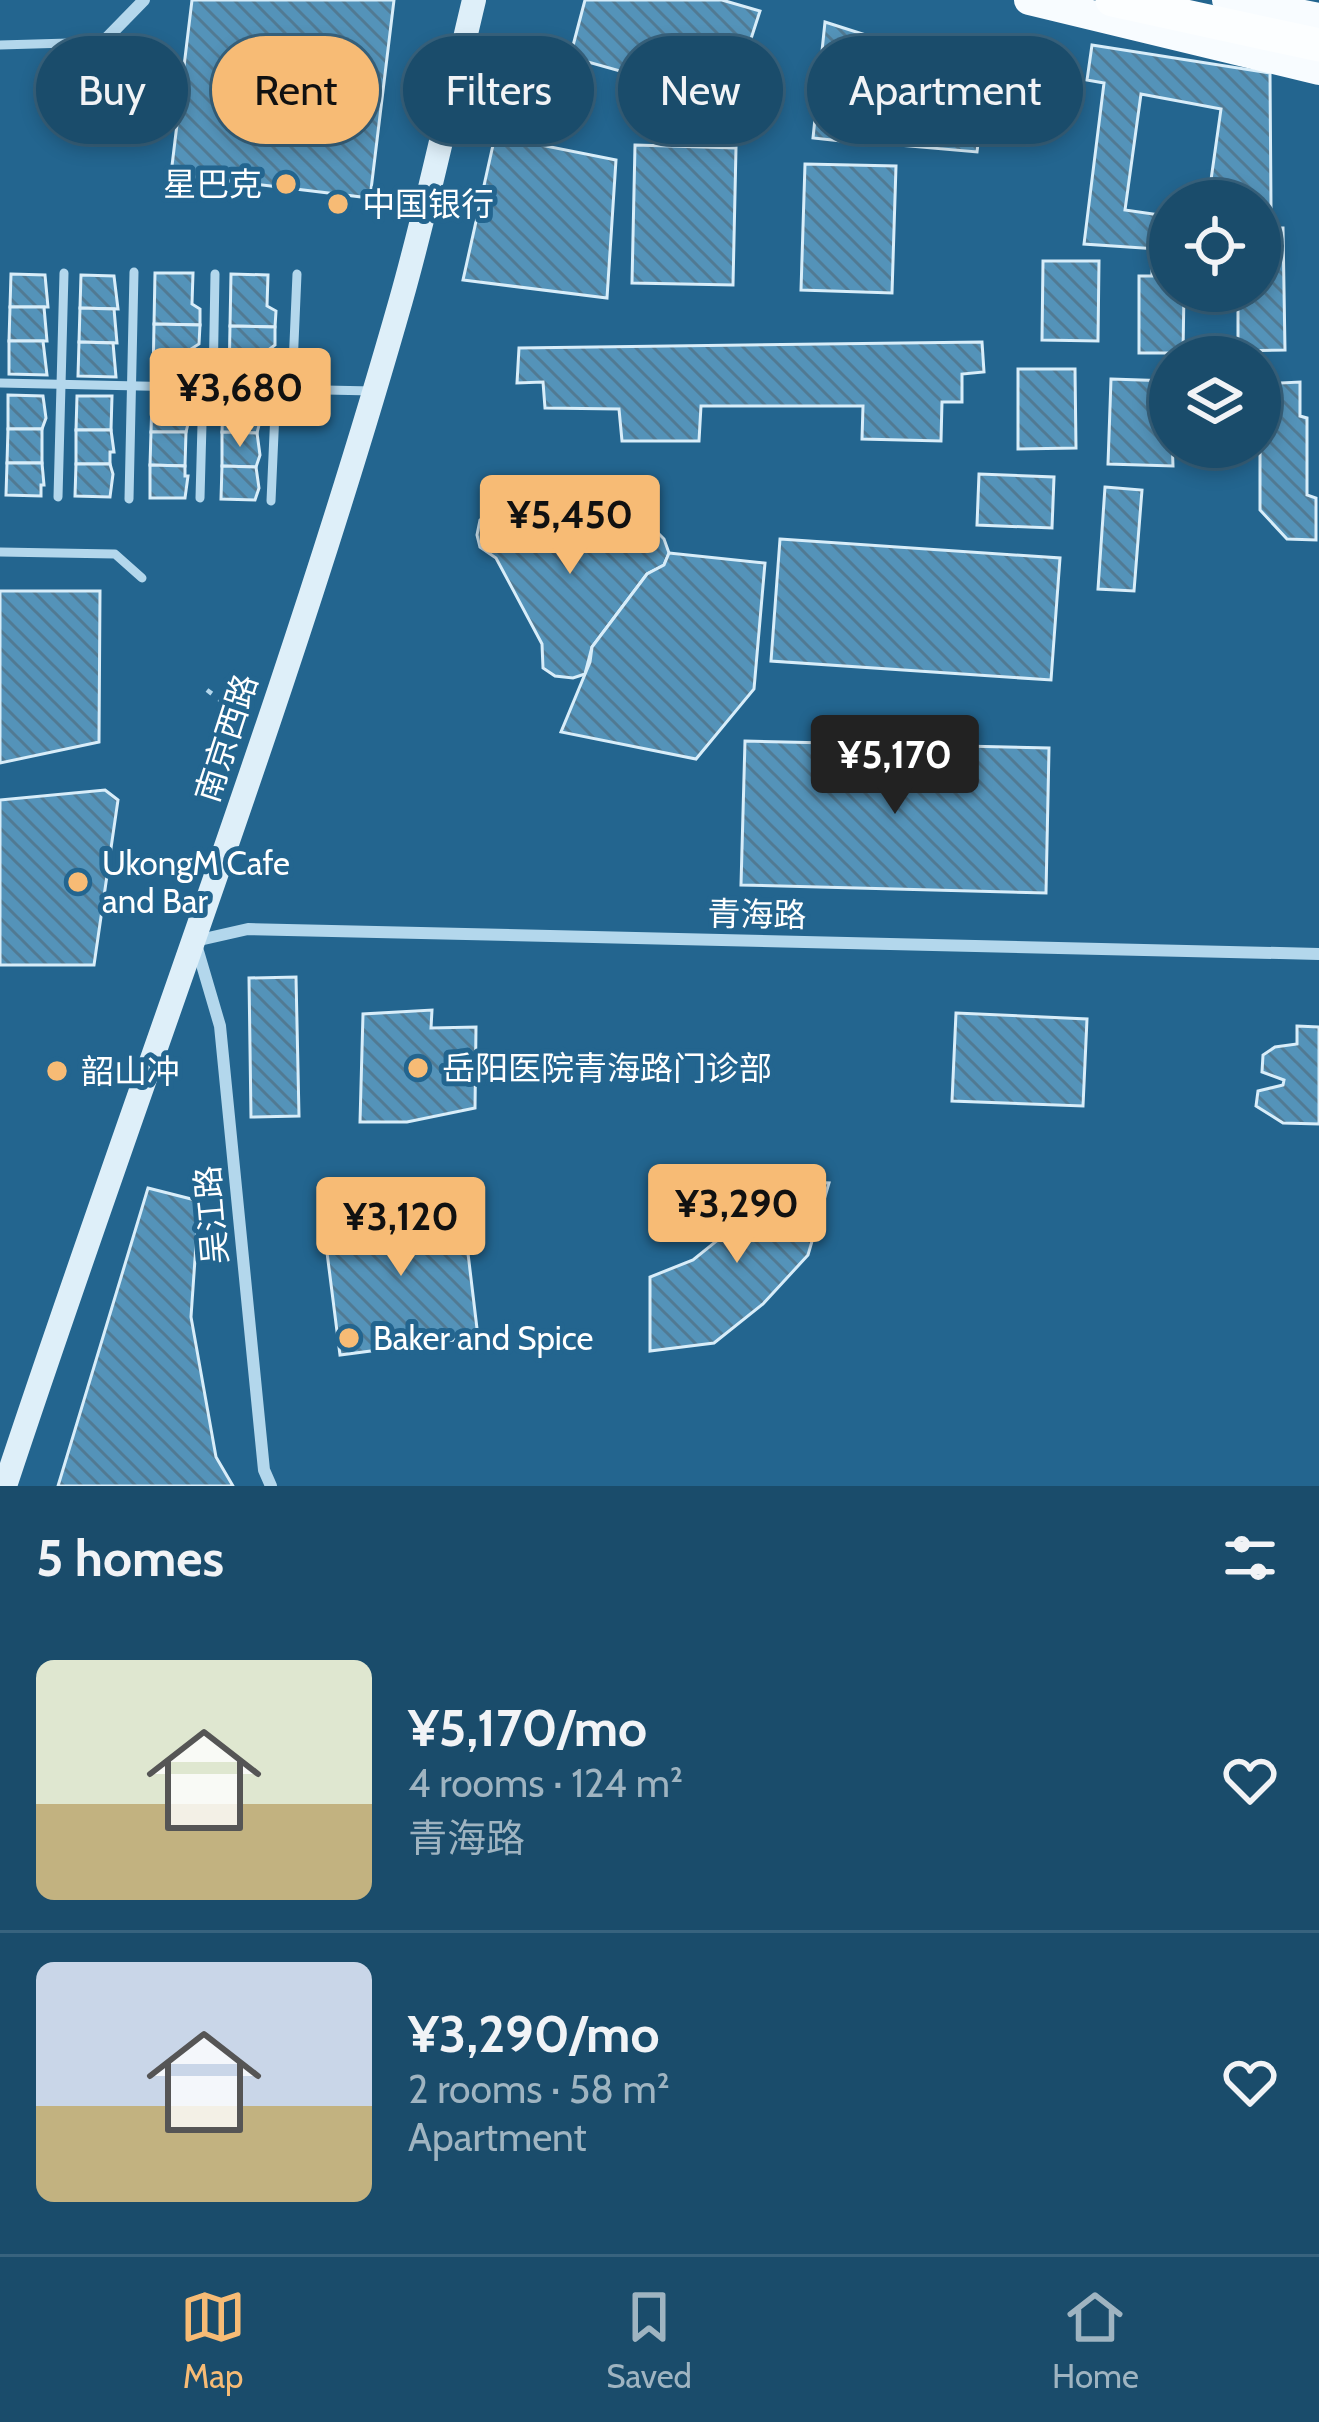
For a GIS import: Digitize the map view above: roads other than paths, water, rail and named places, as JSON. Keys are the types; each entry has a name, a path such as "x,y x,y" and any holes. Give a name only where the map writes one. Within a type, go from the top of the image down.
{"highway":[{"path":"1112,0 1317,41"},
{"path":"1186,0 1317,41"}],"main road":[{"name":"南京西路","path":"5,1486 195,941 373,392 402,297 474,0"},
{"path":"1029,0 1317,41"},
{"path":"1227,0 1317,41"}],"street":[{"path":"109,36 143,0"},
{"name":"青海路","path":"195,941 248,929 1319,954"},
{"name":"吴江路","path":"195,941 220,1026 264,1470 271,1486"}],"lane":[{"path":"0,45 36,44"},
{"path":"58,496 64,272"},
{"path":"129,499 134,272"},
{"path":"200,498 215,274"},
{"path":"292,389 297,274"},
{"path":"0,383 373,392"},
{"path":"271,501 276,389"},
{"path":"0,552 115,554 142,578"}],"place":[{"name":"星巴克","path":"286,184"},
{"name":"中国银行","path":"338,204"},
{"name":"UkongM Cafe and Bar","path":"78,882"},
{"name":"岳阳医院青海路门诊部","path":"418,1068"},
{"name":"韶山冲","path":"57,1071"},
{"name":"Baker and Spice","path":"349,1338"}]}
